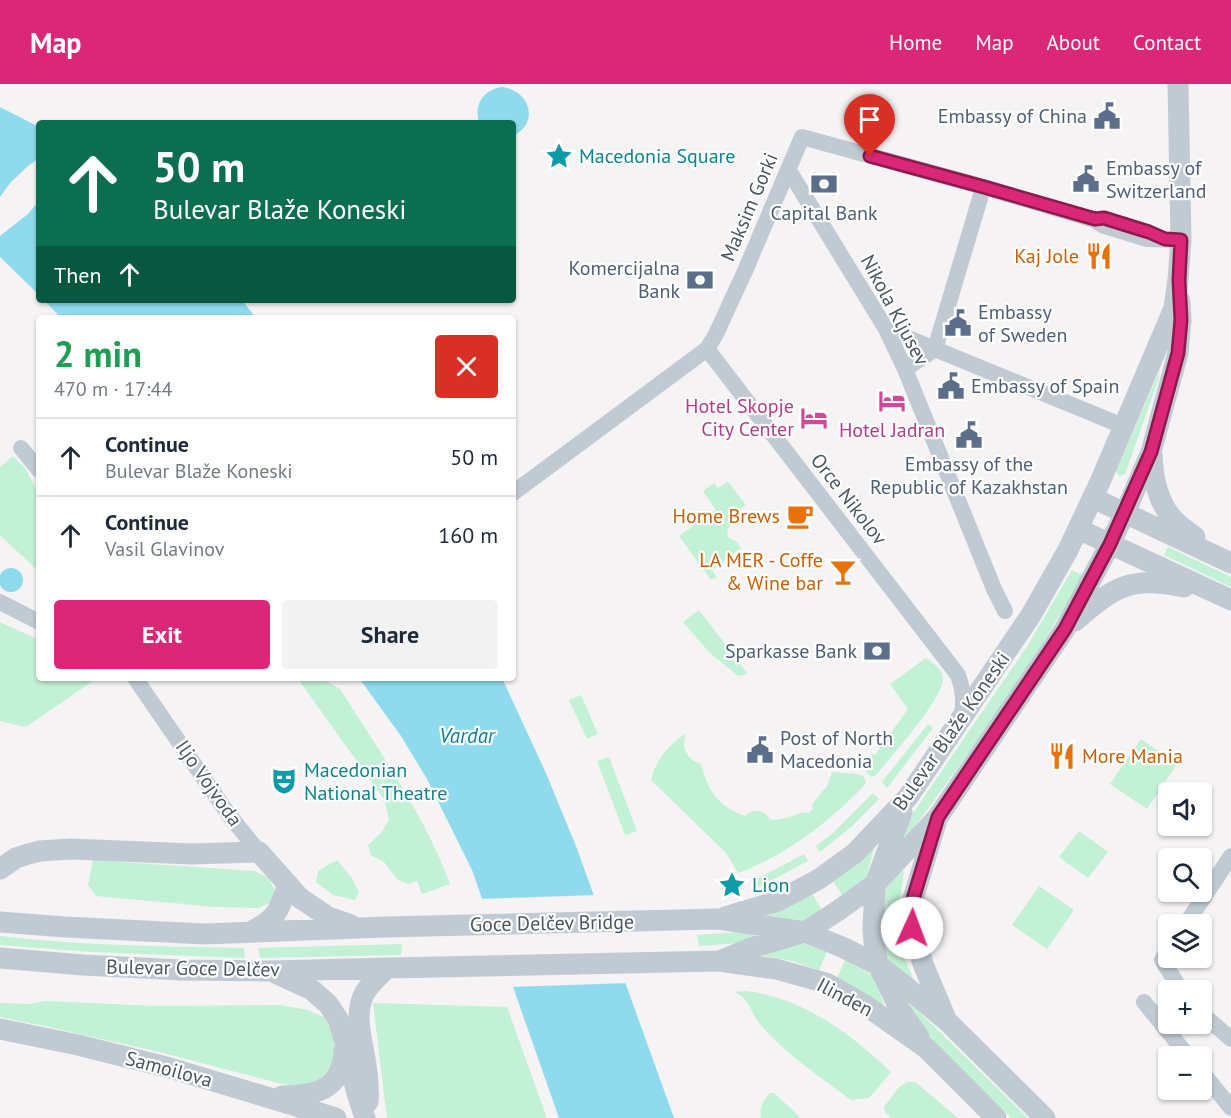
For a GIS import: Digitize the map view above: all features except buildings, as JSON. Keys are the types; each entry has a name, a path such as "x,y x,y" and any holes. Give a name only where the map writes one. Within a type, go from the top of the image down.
{"street":[{"path":"1178,84 1173,239 1179,280 1181,320 1178,353 1151,452 1153,474 1162,503 1174,520 1230,563"},
{"name":"Maksim Gorki","path":"516,491 707,349 745,271 802,137 983,191 1095,219 1104,218 1173,239"},
{"name":"Nikola Kljusev","path":"788,169 886,329 905,369 1005,611"},
{"path":"905,369 935,349 983,191"},
{"name":"Bulevar Blaže Koneski","path":"718,919 778,901 819,879 855,853 908,798 1031,615 1078,529 1173,308 1179,280"},
{"path":"886,329 1124,426"},
{"name":"Orce Nikolov","path":"707,349 958,675 963,690 964,705 960,721"},
{"path":"21,448 36,466"},
{"name":"Bulevar Blaže Koneski","path":"720,961 751,948 805,932 875,884 938,817 1065,629 1110,544 1151,452"},
{"path":"1093,498 1230,563"},
{"path":"1078,529 1224,596"},
{"path":"1065,629 1100,601 1125,586 1143,582 1160,582 1224,596"},
{"path":"0,602 36,620"},
{"path":"958,675 971,678 984,675 998,665"},
{"name":"Iljo Vojvoda","path":"137,681 230,815 300,898 328,916 360,928"},
{"name":"Ilinden","path":"908,798 875,884 873,928 878,966 900,1010 926,1048"},
{"name":"Ilinden","path":"938,817 913,899 912,928 923,964 948,1022"},
{"path":"0,868 16,858 40,851 70,849 192,854 260,852"},
{"path":"1193,914 1231,856"},
{"path":"246,933 274,917 280,909 288,884"},
{"name":"Ilinden","path":"718,919 805,932 842,947 878,966 948,1022 1045,1118"},
{"name":"Goce Delčev Bridge","path":"386,927 718,919"},
{"name":"Bulevar Goce Delčev","path":"0,922 205,934 386,927"},
{"name":"Bulevar Goce Delčev","path":"0,958 83,965 181,969 272,971 387,968"},
{"name":"Ilinden","path":"720,961 776,969 826,983 865,1005 926,1048 996,1118"},
{"name":"Goce Delčev Bridge","path":"387,968 720,961"},
{"path":"366,1118 369,1089 360,1009 367,989 387,968"},
{"path":"272,971 312,990 328,1004 338,1019 356,1090 366,1118"},
{"path":"1144,1002 1158,1016"},
{"path":"1212,1023 1231,1039"},
{"name":"Samoilova","path":"0,1029 158,1065 336,1118"},
{"path":"251,1092 297,1096 308,1095 327,1087 336,1079 340,1070 345,1042"},
{"path":"1212,1084 1231,1108"}],"green space":[{"path":"1160,370 1125,474 1119,476 1116,471"},
{"path":"13,456 25,468 36,488 36,570 0,535 0,467"},
{"path":"728,482 746,505 740,509 732,509 729,515 730,519 739,521 743,526 733,525 727,530 729,538 737,542 741,548 712,570 717,577 711,580 679,536 716,510 703,491 714,483 718,488"},
{"path":"1168,547 1231,577 1231,587 1164,555"},
{"path":"1072,570 1084,576 1037,652 993,719 900,847 900,832 1028,645"},
{"path":"699,610 748,674 738,676 710,653 683,622"},
{"path":"0,622 36,639 36,681 93,681 26,727 0,721"},
{"path":"926,658 942,673 941,688 914,729 875,776 871,777 864,766 873,754 875,755 908,709 890,684"},
{"path":"299,681 326,681 340,689 414,808 450,884 422,894 417,881 408,884 397,879 384,862 371,855 368,845 382,832 389,819 384,799"},
{"path":"581,695 598,734 587,739 569,700"},
{"path":"928,724 933,728 887,788 882,782"},
{"path":"686,733 684,743 686,752 688,756 701,764 715,796 728,808 745,816 759,811 770,820 774,820 802,812 808,813 827,786 832,772 857,774 863,776 866,783 819,827 766,861 738,873 726,853 651,780 656,765 664,753"},
{"path":"1141,739 1177,764 1165,782 1158,782 1158,792 1147,809 1110,784"},
{"path":"609,757 637,831 625,835 597,761"},
{"path":"873,793 879,799 851,827 820,852 816,846 832,834"},
{"path":"1079,831 1108,852 1088,878 1059,857"},
{"path":"873,848 865,882 844,898 833,881"},
{"path":"804,854 808,861 755,889 751,882"},
{"path":"93,860 254,871 268,877 275,891 270,903 258,908 215,907 96,896 88,885"},
{"path":"337,860 351,877 359,892 355,900 333,895 316,882 318,871"},
{"path":"901,870 904,871 898,914 879,914 881,890"},
{"path":"1039,886 1074,910 1047,949 1012,925"},
{"path":"812,894 823,911 799,924 768,921 766,913"},
{"path":"739,932 755,934 755,938 742,943 699,946 697,935"},
{"path":"0,936 91,944 244,948 245,958 92,952 0,945"},
{"path":"900,938 904,958 913,978 909,980 885,964 880,939"},
{"path":"797,941 827,952 819,970 792,961 759,955"},
{"path":"402,944 401,955 260,958 258,948"},
{"path":"845,960 872,975 884,1004 882,1006 837,978"},
{"path":"746,991 787,1001 806,1009 842,1031 891,1072 869,1098 851,1100 803,1064 770,1035 756,1019 744,998 734,992"},
{"path":"905,998 1028,1118 1011,1118 929,1038"},
{"path":"45,1001 156,1006 280,1005 308,1010 326,1018 336,1041 337,1050 329,1069 315,1083 307,1086 290,1086 163,1053 0,1016 0,1003 29,1004"},
{"path":"373,1003 507,1007 547,1118 387,1118"},
{"path":"907,1082 915,1082 958,1118 891,1118 884,1107 899,1087"},
{"path":"770,1093 774,1093 799,1118 761,1118 762,1104"}],"water":[{"path":"502,87 512,89 525,100 529,116 527,123 516,134 516,120 479,120 481,99"},
{"path":"0,107 36,125 36,292 0,257"},
{"path":"47,303 244,303 254,315 58,315"},
{"path":"11,568 19,572 23,580 19,588 11,592 3,588 -1,580 3,572"},
{"name":"Vardar","path":"361,681 503,681 545,771 576,846 674,1118 559,1118 472,870 427,779 401,736"}],"pier":[{"path":"36,160 36,205 28,214 0,236 0,197 10,183"},
{"path":"597,895 629,983 510,987 479,899"}],"place":[{"name":"Embassy of China","path":"1107,116"},
{"name":"Macedonia Square","path":"559,156"},
{"name":"Embassy of Switzerland","path":"1086,179"},
{"name":"Capital Bank","path":"824,184"},
{"name":"Kaj Jole","path":"1099,256"},
{"name":"Komercijalna Bank","path":"700,280"},
{"name":"Embassy of Sweden","path":"958,323"},
{"name":"Embassy of Spain","path":"951,386"},
{"name":"Hotel Jadran","path":"892,401"},
{"name":"Hotel Skopje City Center","path":"814,418"},
{"name":"Embassy of the Republic of Kazakhstan","path":"969,435"},
{"name":"Home Brews","path":"800,516"},
{"name":"LA MER - Coffe & Wine bar","path":"843,572"},
{"name":"Sparkasse Bank","path":"877,651"},
{"name":"Post of North Macedonia","path":"760,750"},
{"name":"More Mania","path":"1062,756"},
{"name":"Macedonian National Theatre","path":"284,781"},
{"name":"Lion","path":"732,885"}],"route":[{"path":"870,156 1095,219 1104,218 1165,239 1181,240 1179,280 1181,320 1178,353 1151,452 1110,544 1065,629 938,817 913,899 912,928"}]}
